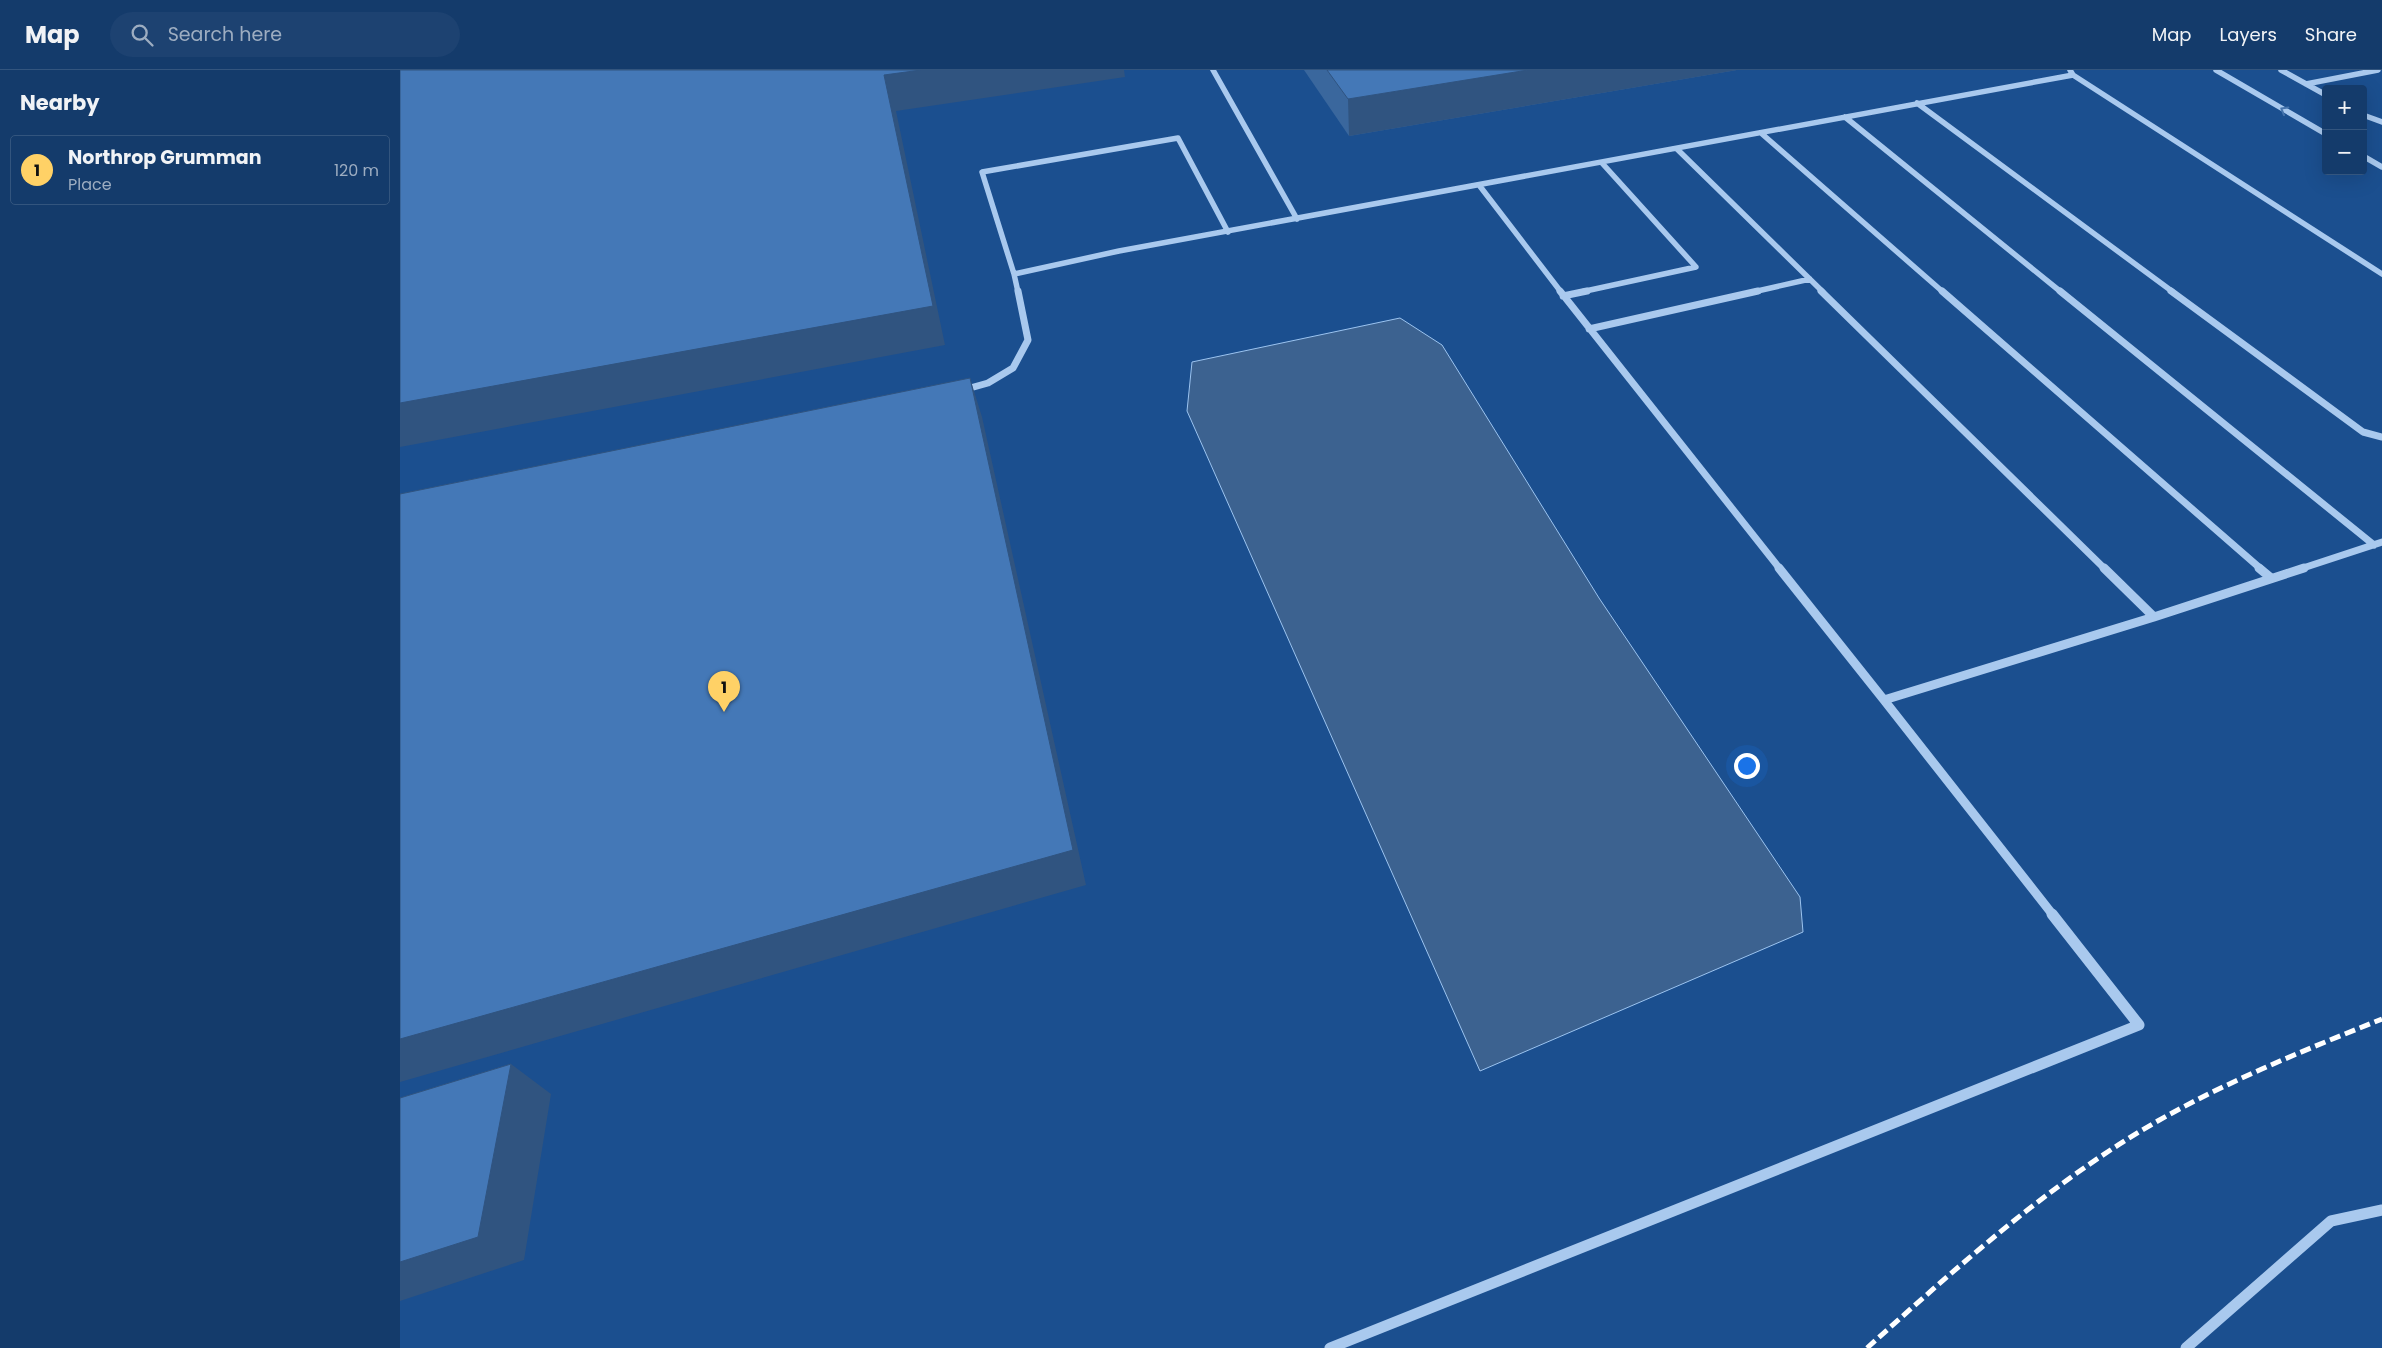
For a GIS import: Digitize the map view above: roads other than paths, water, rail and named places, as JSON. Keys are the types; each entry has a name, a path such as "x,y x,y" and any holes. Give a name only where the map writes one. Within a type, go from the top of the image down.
{"lane":[{"path":"1213,70 1297,219"},
{"path":"2216,70 2322,132"},
{"path":"2281,70 2322,93"},
{"path":"2306,84 2378,70"},
{"path":"1014,274 1119,252 1677,149 2071,73 2382,274"},
{"path":"1917,103 2362,432 2382,437"},
{"path":"2367,116 2382,122"},
{"path":"1845,117 2374,545"},
{"path":"1760,133 2271,578"},
{"path":"951,393 988,383 1013,368 1028,340 1014,274 982,172 1178,138 1228,232"},
{"path":"1677,149 2154,617"},
{"path":"2367,158 2382,167"},
{"path":"1563,296 1696,267 1602,162"},
{"path":"1330,1348 2139,1025 1563,296 1479,186"},
{"path":"1589,329 1810,279"},
{"path":"1884,700 2154,617 2382,542"},
{"path":"2186,1348 2331,1221 2382,1210"}],"water":[{"path":"1400,318 1442,345 1599,598 1800,897 1803,932 1480,1071 1187,411 1192,362"}],"railway":[{"path":"1867,1348 1932,1290 2032,1206 2102,1155 2168,1115 2228,1085 2289,1057 2382,1019"}],"place":[{"name":"Northrop Grumman","path":"724,712"}]}
